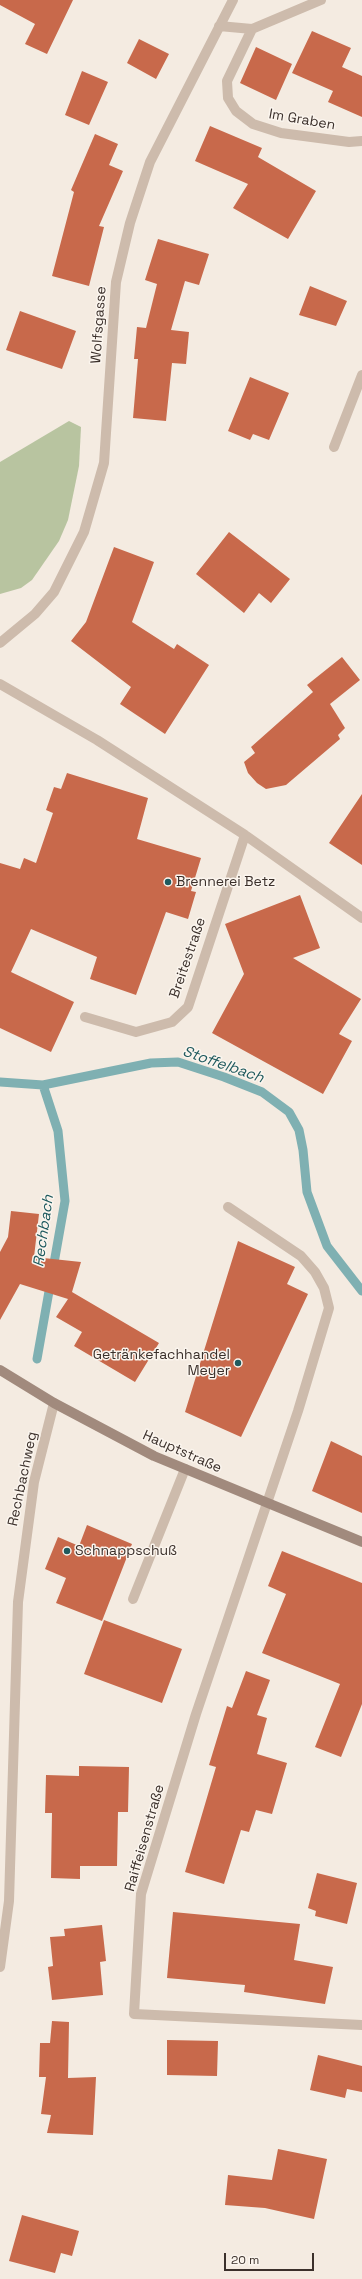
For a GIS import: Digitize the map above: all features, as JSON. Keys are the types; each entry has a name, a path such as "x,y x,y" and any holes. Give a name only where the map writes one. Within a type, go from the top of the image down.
{"street":[{"name":"Wolfsgasse","path":"0,643 36,614 54,592 84,532 104,463 116,282 130,223 150,162 233,0"},
{"path":"219,26 252,29 321,0"},
{"name":"Im Graben","path":"252,29 227,81 228,98 236,111 253,124 280,133 349,142 362,141"},
{"path":"334,447 362,375"},
{"path":"0,684 97,740 245,835 362,918"},
{"name":"Breitestraße","path":"85,1017 136,1032 172,1022 188,1007 245,835"},
{"path":"228,1207 301,1256 315,1272 324,1288 329,1308 298,1411 267,1503"},
{"name":"Hauptstraße","path":"0,1370 107,1433 185,1469 362,1542"},
{"name":"Rechbachweg","path":"0,1968 9,1901 18,1602 34,1482 54,1403"},
{"path":"133,1599 185,1469"},
{"name":"Raiffeisenstraße","path":"267,1503 196,1714 141,1894 134,2014 362,2025"}],"green space":[{"path":"69,421 81,427 79,466 68,520 59,541 32,580 21,588 0,594 0,462"}],"building":[{"path":"0,0 73,0 47,54 25,44 35,24 0,5"},
{"path":"312,31 351,48 342,67 362,76 362,117 328,102 333,91 292,73"},
{"path":"139,39 169,54 156,79 127,63"},
{"path":"256,47 292,64 276,100 240,83"},
{"path":"82,71 108,82 89,125 65,115"},
{"path":"210,126 262,148 258,157 316,191 288,239 233,208 248,184 195,161"},
{"path":"95,134 118,144 109,165 123,171 99,226 104,227 89,286 52,276 74,192 71,190"},
{"path":"158,239 209,254 199,285 185,281 171,330 189,332 186,364 172,363 166,421 133,418 138,359 134,359 137,327 146,328 157,284 145,280"},
{"path":"310,286 347,301 336,326 299,315"},
{"path":"20,311 76,331 62,369 6,350"},
{"path":"250,377 289,393 269,440 253,434 250,440 228,431"},
{"path":"229,532 290,579 271,603 259,593 244,613 196,574"},
{"path":"114,547 154,562 132,622 174,649 177,644 209,665 165,734 120,704 131,687 71,641 86,622"},
{"path":"342,657 360,680 330,704 345,728 338,735 340,739 286,785 266,789 257,783 248,773 244,762 255,753 251,747 313,692 307,685"},
{"path":"67,773 148,798 137,839 201,858 191,891 196,892 188,919 166,912 136,995 90,979 97,957 31,929 11,972 74,1002 51,1052 0,1028 0,863 20,869 24,858 36,863 53,813 46,810 54,787 61,789"},
{"path":"362,794 362,865 329,843"},
{"path":"300,895 320,948 293,958 361,999 339,1034 352,1041 323,1094 212,1033 244,974 225,924"},
{"path":"11,1211 39,1214 34,1257 81,1262 72,1292 159,1343 135,1382 74,1346 82,1332 56,1317 68,1299 20,1284 0,1320 0,1252 8,1237"},
{"name":"Getränkefachhandel Meyer","path":"238,1241 295,1267 287,1284 308,1294 241,1437 185,1412"},
{"path":"331,1441 362,1456 362,1513 312,1491"},
{"path":"87,1525 132,1544 102,1621 56,1603 66,1578 45,1569 58,1537 79,1546"},
{"path":"282,1551 362,1583 362,1704 341,1757 315,1747 340,1684 262,1653 286,1594 268,1586"},
{"path":"104,1620 182,1649 162,1703 84,1674"},
{"path":"246,1671 270,1680 257,1715 267,1718 257,1754 287,1763 272,1814 256,1810 249,1832 241,1830 224,1884 185,1872 216,1767 209,1765 227,1706 232,1708"},
{"path":"79,1766 129,1767 128,1812 118,1812 117,1866 80,1866 80,1879 51,1878 52,1813 45,1813 46,1775 79,1776"},
{"path":"317,1873 357,1883 347,1924 315,1916 316,1911 308,1908"},
{"path":"173,1912 300,1924 294,1960 333,1967 325,2004 244,1992 245,1985 167,1978"},
{"path":"102,1925 106,1961 100,1962 103,1995 52,2000 48,1967 53,1966 50,1937 65,1936 64,1929"},
{"path":"52,2021 69,2022 68,2078 96,2077 93,2135 47,2133 51,2115 41,2114 46,2077 39,2077 40,2043 50,2043"},
{"path":"167,2040 218,2041 217,2076 167,2075"},
{"path":"318,2055 362,2066 362,2092 347,2089 345,2098 310,2090"},
{"path":"278,2149 327,2159 314,2219 265,2208 225,2205 228,2175 272,2180"},
{"path":"22,2215 79,2231 72,2256 61,2253 55,2273 9,2261"}],"waterway":[{"name":"Stoffelbach","path":"0,1082 43,1085 151,1063 178,1062 224,1077 262,1092 289,1112 299,1130 303,1150 307,1192 327,1246 362,1291"},
{"name":"Rechbach","path":"37,1359 65,1201 58,1131 43,1085"}],"place":[{"name":"Brennerei Betz","path":"168,882"},
{"name":"Getränkefachhandel Meyer","path":"238,1363"},
{"name":"Schnappschuß","path":"67,1551"}]}
